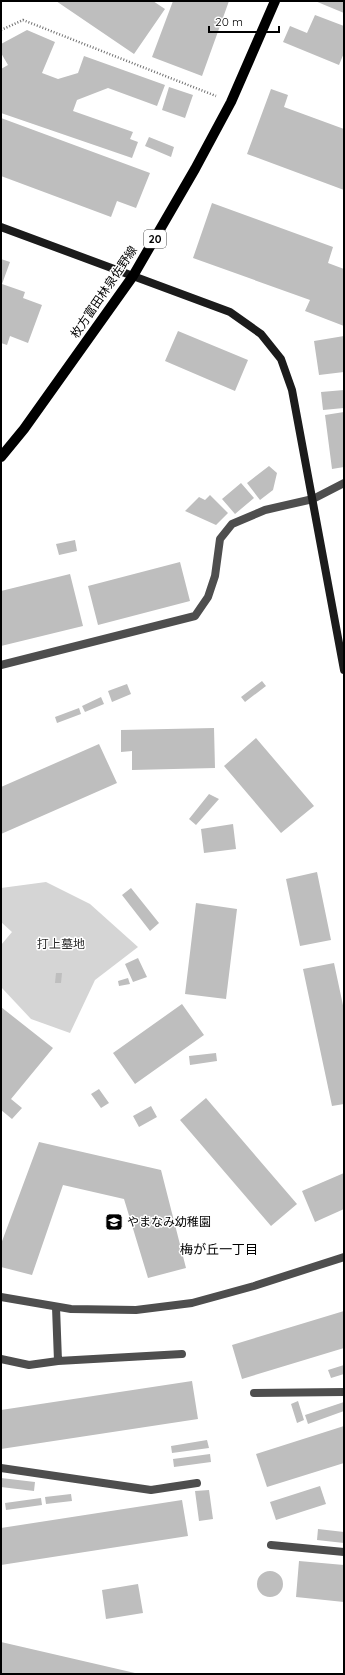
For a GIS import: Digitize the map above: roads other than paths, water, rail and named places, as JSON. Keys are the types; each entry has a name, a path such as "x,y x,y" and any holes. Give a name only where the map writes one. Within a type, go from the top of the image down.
{"main road":[{"name":"枚方富田林泉佐野線","path":"1,457 24,429 133,276 232,102 275,1"}],"street":[{"path":"1,227 230,312 261,334 281,359 292,390 344,670"},
{"path":"1,665 195,616 208,598 215,576 220,539 232,524 265,510 313,499 344,483"},
{"path":"1,1298 71,1309 136,1310 192,1303 254,1286 344,1257"},
{"path":"56,1307 58,1361"},
{"path":"1,1359 29,1365 58,1361 182,1354"},
{"path":"254,1393 344,1392"},
{"path":"1,1468 151,1490 198,1483"},
{"path":"272,1545 344,1552"}],"place":[{"name":"やまなみ幼稚園","path":"114,1222"}],"district":[{"name":"梅が丘一丁目","path":"219,1249"}],"park label":[{"name":"打上墓地","path":"61,944"}]}
